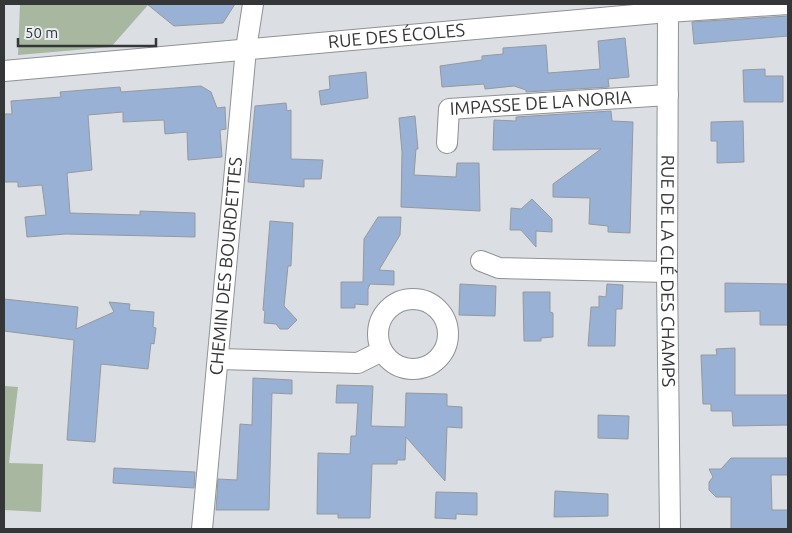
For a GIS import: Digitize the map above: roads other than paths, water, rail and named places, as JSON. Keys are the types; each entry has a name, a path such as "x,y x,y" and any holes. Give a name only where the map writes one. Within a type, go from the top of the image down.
{"street":[{"name":"CHEMIN DES BOURDETTES","path":"202,529 246,49 253,4"},
{"name":"RUE DES ÉCOLES","path":"4,71 668,12 788,4"},
{"name":"RUE DE LA CLÉ DES CHAMPS","path":"668,12 667,272 670,529"},
{"name":"IMPASSE DE LA NORIA","path":"447,143 449,109 668,95"},
{"path":"481,261 499,268 667,272"},
{"path":"218,359 358,363 382,351"}]}
